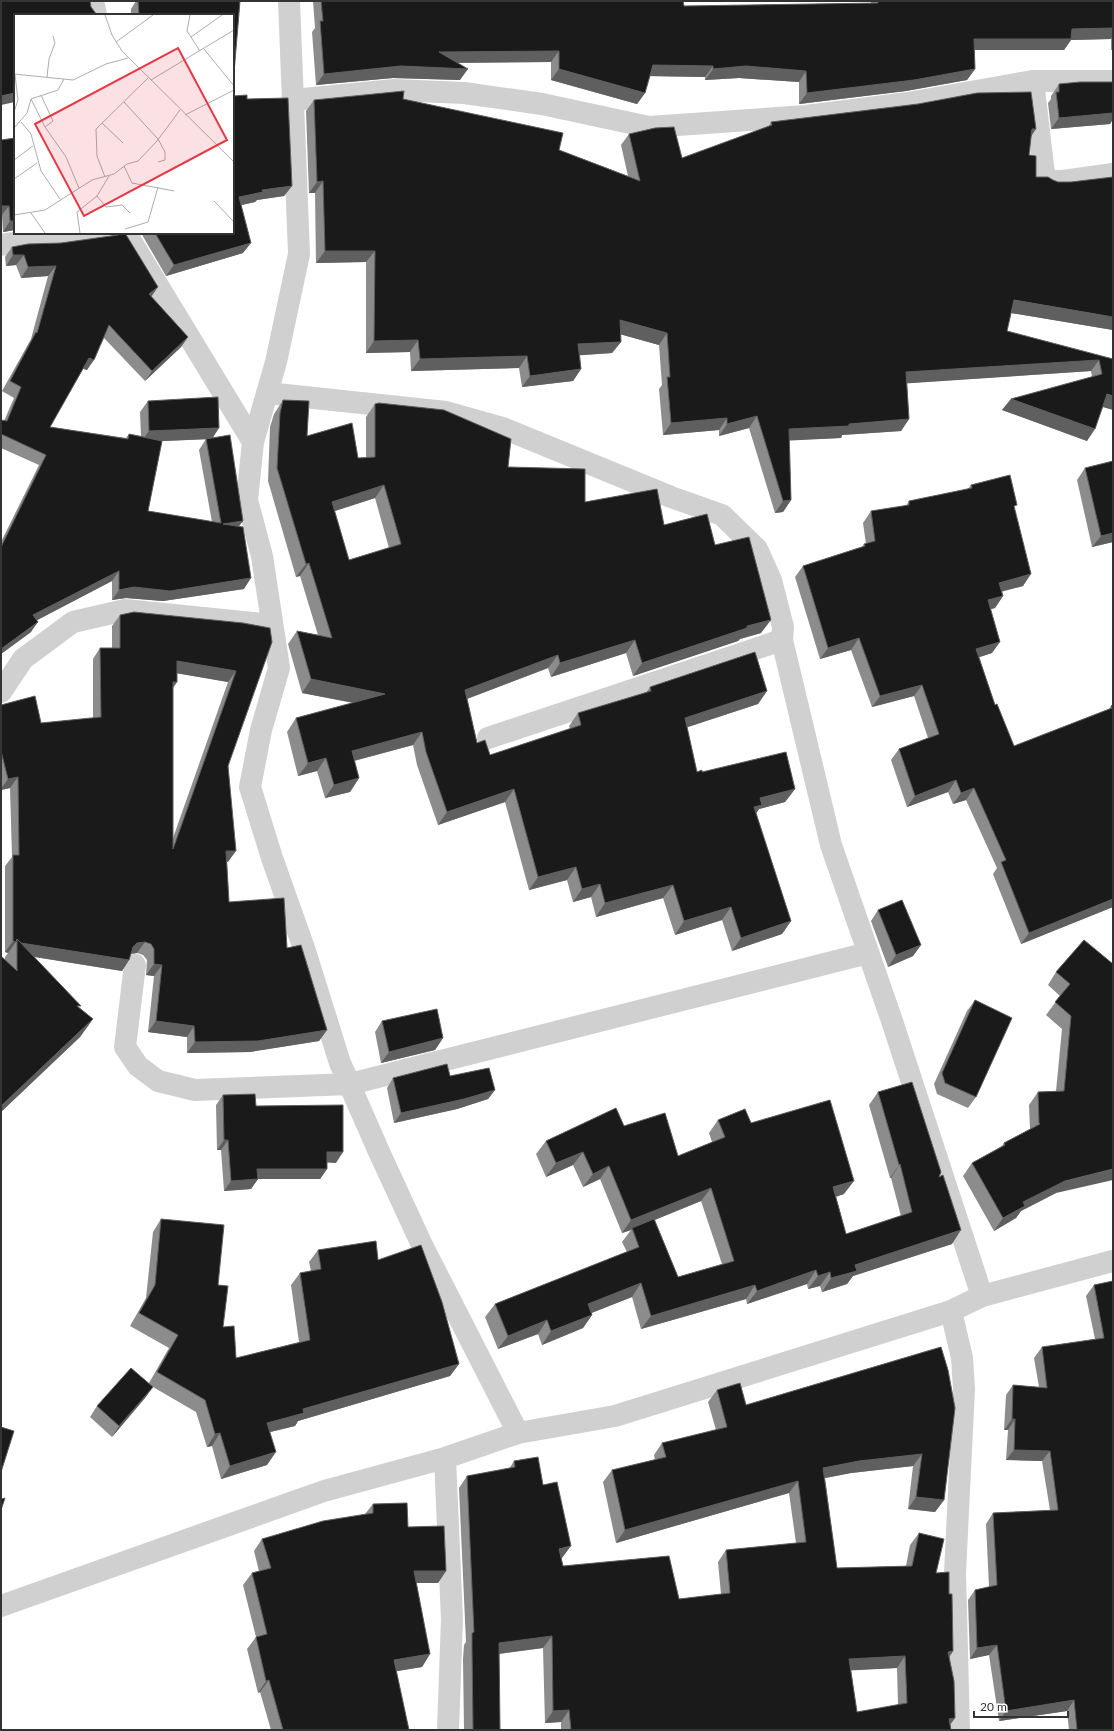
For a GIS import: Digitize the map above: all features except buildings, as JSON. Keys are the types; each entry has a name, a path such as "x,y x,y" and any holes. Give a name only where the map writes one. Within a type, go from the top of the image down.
{"street":[{"path":"92,1 96,14"},
{"path":"289,1 299,254 276,362 253,442 247,500 262,556 279,668 261,730 250,787 272,858 305,951 340,1063 422,1245 518,1433"},
{"path":"293,100 394,90 464,93 542,104 649,127 814,115 908,103 1033,81 1113,81"},
{"path":"1033,81 1044,174 1050,181 1063,181 1113,174"},
{"path":"1,245 19,242 52,241 102,234"},
{"path":"127,234 253,442"},
{"path":"267,393 446,412 503,428 671,497 722,515 757,549 771,580 783,627 782,640 831,845 982,1296"},
{"path":"1,692 24,659 72,622 125,610 272,625"},
{"path":"488,738 782,640"},
{"path":"135,964 125,1047 138,1066 158,1081 195,1090 350,1084 868,953"},
{"path":"1,1606 324,1491 445,1458 518,1433 615,1416 951,1311 982,1296 1113,1261"},
{"path":"951,1311 962,1358 964,1389 955,1573 959,1730"},
{"path":"445,1458 452,1619 448,1730"}]}
